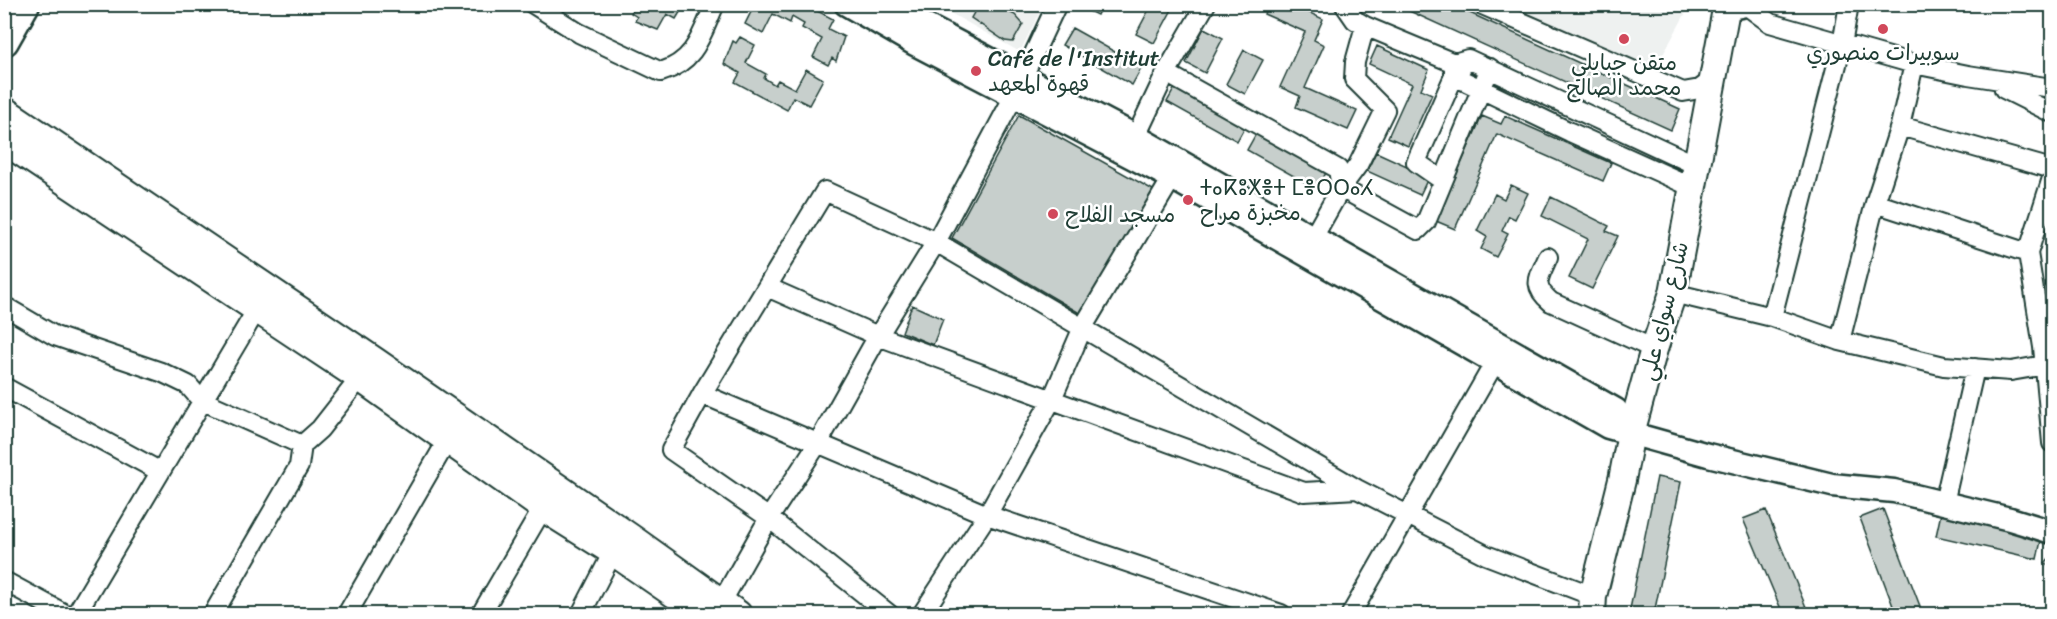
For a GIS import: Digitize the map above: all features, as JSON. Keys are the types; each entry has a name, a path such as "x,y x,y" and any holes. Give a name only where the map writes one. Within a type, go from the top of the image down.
{"main road":[{"path":"4,41 25,4"},
{"name":"شارع سواي علي","path":"1592,605 1631,433 1654,349 1673,293 1712,81 1737,6"},
{"path":"4,110 263,299 456,432 543,508 613,552 721,611"},
{"path":"4,141 263,299 360,378 456,432 633,539 721,611"}],"street":[{"path":"534,5 579,33 599,40 645,67 661,72 678,66 694,51 715,4"},
{"path":"846,4 920,36 1132,146 1616,410 1631,433"},
{"path":"885,4 920,36"},
{"path":"721,611 769,518 818,443 878,336 936,242 1018,86 1057,4"},
{"path":"1132,146 1166,73 1206,4"},
{"path":"1344,4 1355,20 1365,26 1459,66 1490,68 1694,176"},
{"path":"1480,4 1683,92 1700,89 1712,81"},
{"path":"1772,317 1842,45 1849,4"},
{"path":"1737,6 1770,23 1914,64 2052,88"},
{"path":"1309,244 1341,188 1358,165 1385,110 1354,79 1355,62 1365,26"},
{"path":"1840,341 1875,203 1900,126 1914,64"},
{"path":"1459,66 1480,89 1694,176"},
{"path":"1442,180 1416,162 1459,66"},
{"path":"1341,188 1418,230 1426,222 1490,68"},
{"path":"1166,73 1338,169 1341,188"},
{"path":"1968,75 2020,95 2052,113"},
{"path":"1900,126 2052,169"},
{"path":"1132,146 1172,178 1309,244 1495,362 1608,427 1708,455 1832,485 1894,491 2010,519 2052,532"},
{"path":"922,615 987,515 1052,399 1083,327 1172,178"},
{"path":"2052,178 2028,253 2048,346 2045,365 2052,443"},
{"path":"889,615 769,518 671,450 702,394 825,191 936,242 1358,489 1409,513 1486,555 1592,605"},
{"path":"1875,203 2028,253"},
{"path":"1548,257 1538,280 1540,293 1551,302 1654,349"},
{"path":"767,287 878,336 1304,492 1358,489"},
{"path":"1673,293 1772,317 1840,341 1944,366 2011,371 2045,365"},
{"path":"76,615 201,400 263,299"},
{"path":"4,306 55,336 160,372 188,386 201,400 302,445"},
{"path":"1351,615 1495,362"},
{"path":"1944,503 1975,368"},
{"path":"213,615 299,466 302,445 320,429 360,378"},
{"path":"4,387 159,471"},
{"path":"702,394 987,515 1254,610 1281,615"},
{"path":"347,615 456,432"},
{"path":"481,615 543,508"},
{"path":"582,615 613,552"},
{"path":"4,581 65,615"}],"shaded area":[{"path":"936,5 1043,5 1020,52"},
{"name":"متقن جبايلي محمد الصالح","path":"1502,5 1690,5 1653,73"}],"building":[{"path":"636,4 651,4 658,8 660,4 685,4 676,19 667,14 658,30 635,21 637,17 631,13"},
{"path":"755,4 804,4 833,19 828,29 844,37 836,61 832,58 828,65 813,57 822,39 802,28 804,24 792,17 790,23 773,14 763,34 745,24"},
{"path":"979,4 993,4 1015,15 1023,24 1013,42 1005,41 971,18"},
{"path":"1079,4 1102,4 1097,15 1078,6"},
{"path":"1152,4 1175,4 1154,43 1136,34"},
{"path":"1268,4 1291,4 1323,19 1314,40 1324,45 1305,88 1357,111 1348,130 1296,107 1300,96 1280,87 1305,32 1264,14"},
{"path":"1394,4 1450,4 1680,109 1671,130"},
{"path":"1072,28 1142,67 1132,85 1062,45"},
{"path":"1204,28 1223,38 1205,73 1186,63"},
{"path":"740,37 755,45 746,63 766,74 764,78 775,85 778,80 795,89 806,69 823,79 809,105 793,97 787,110 735,82 740,73 724,64 733,41 736,43"},
{"path":"1377,46 1429,70 1421,89 1432,94 1408,146 1388,137 1412,84 1369,64"},
{"path":"1244,50 1263,60 1245,94 1226,84"},
{"path":"1177,84 1247,123 1237,141 1167,102"},
{"name":"مسجد الفلاح","path":"1019,115 1155,191 1083,315 952,238"},
{"path":"1482,116 1501,124 1505,116 1611,163 1603,181 1497,134 1455,229 1436,221"},
{"path":"1257,132 1327,171 1317,189 1247,150"},
{"path":"1376,152 1429,176 1420,195 1367,171"},
{"path":"1511,185 1528,193 1515,219 1509,216 1502,231 1508,234 1496,257 1481,249 1487,237 1477,231 1495,194 1504,199"},
{"path":"1551,197 1609,226 1606,231 1618,236 1592,289 1569,278 1588,239 1542,216"},
{"path":"912,305 943,319 933,345 902,332"},
{"path":"1657,477 1681,482 1654,614 1629,614"},
{"path":"1883,509 1923,614 1896,614 1860,518"},
{"path":"1766,510 1806,607 1788,614 1783,614 1743,519"},
{"path":"1941,513 2042,536 2037,559 1936,536"},
{"path":"2052,555 2052,570 2045,563"}],"place":[{"name":"سوبيرات منصوري","path":"1883,29"},
{"name":"متقن جبايلي محمد الصالح","path":"1624,39"},
{"name":"Café de l'Institut قهوة المعهد","path":"976,71"},
{"name":"ⵜⴰⴽⵓⵅⴻⵜ ⵎⴻⵔⵔⴰⵃ مخبزة مراح","path":"1188,200"},
{"name":"مسجد الفلاح","path":"1053,214"}]}
